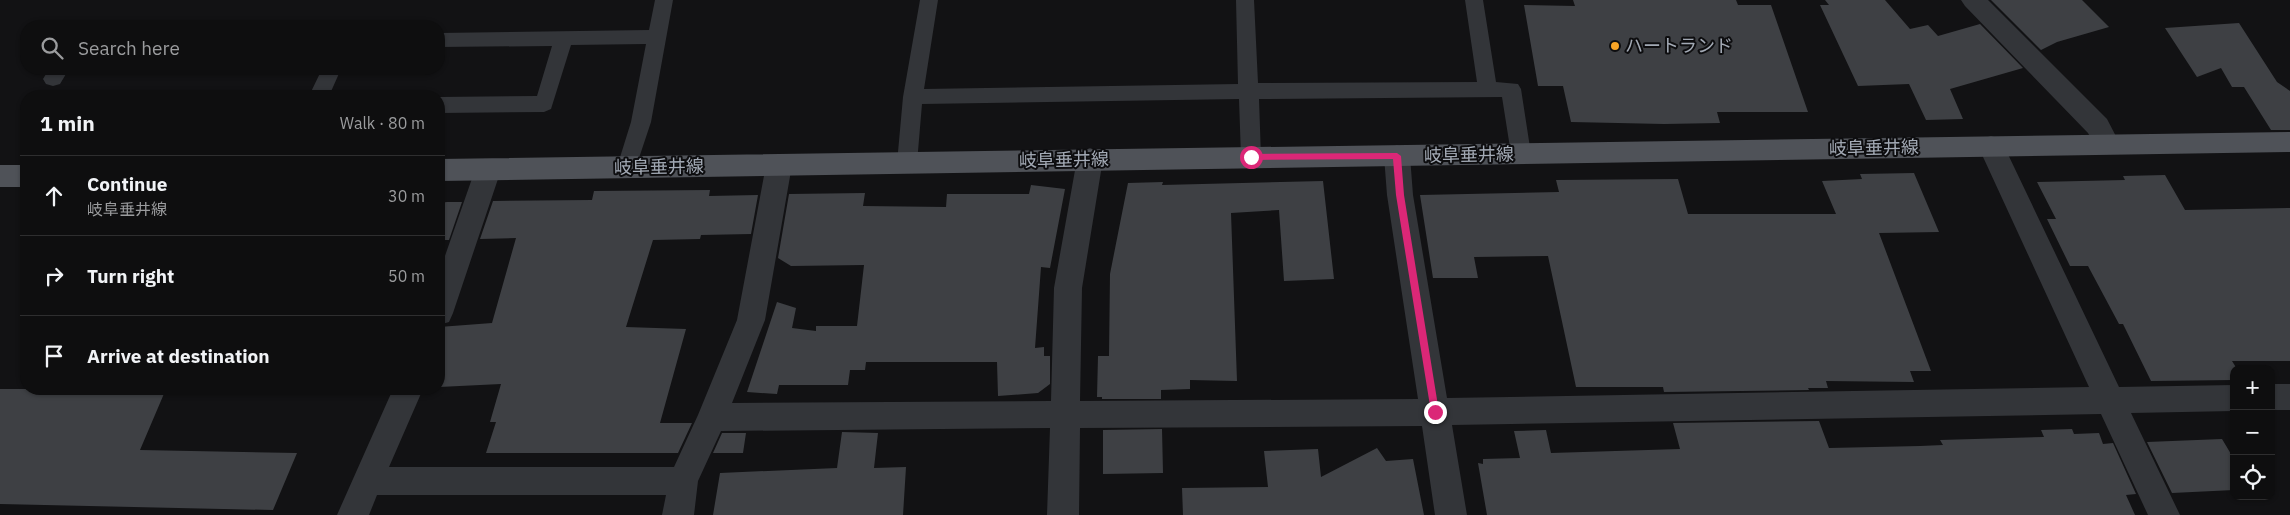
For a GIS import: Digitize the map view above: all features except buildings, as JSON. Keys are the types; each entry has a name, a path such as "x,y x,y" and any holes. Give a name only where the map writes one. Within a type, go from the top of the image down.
{"main road":[{"name":"岐阜垂井線","path":"445,170 2290,142"},
{"path":"0,176 20,176"}],"street":[{"path":"1973,0 2098,126 2107,144"},
{"path":"1991,146 2112,400 2164,515"},
{"path":"1397,156 1400,195 1451,515"},
{"path":"1063,515 1068,288 1090,159"},
{"path":"678,515 683,481 712,417 751,320 779,165"},
{"path":"445,295 488,170"},
{"path":"353,515 405,395"},
{"path":"2275,397 2290,397"},
{"path":"712,417 1065,413 1435,412 2230,398"},
{"path":"369,481 683,481"}],"lane":[{"path":"627,167 641,122 664,0"},
{"path":"907,163 913,97 929,0"},
{"path":"1245,0 1251,157"},
{"path":"1474,0 1488,90"},
{"path":"445,40 657,37"},
{"path":"445,105 544,104 564,38"},
{"path":"322,90 328,75"},
{"path":"913,97 1249,91 1511,89 1521,154"}],"place":[{"name":"ハートランド","path":"1615,46"}],"route":[{"path":"1251,157 1397,156 1400,195 1435,412"}]}
